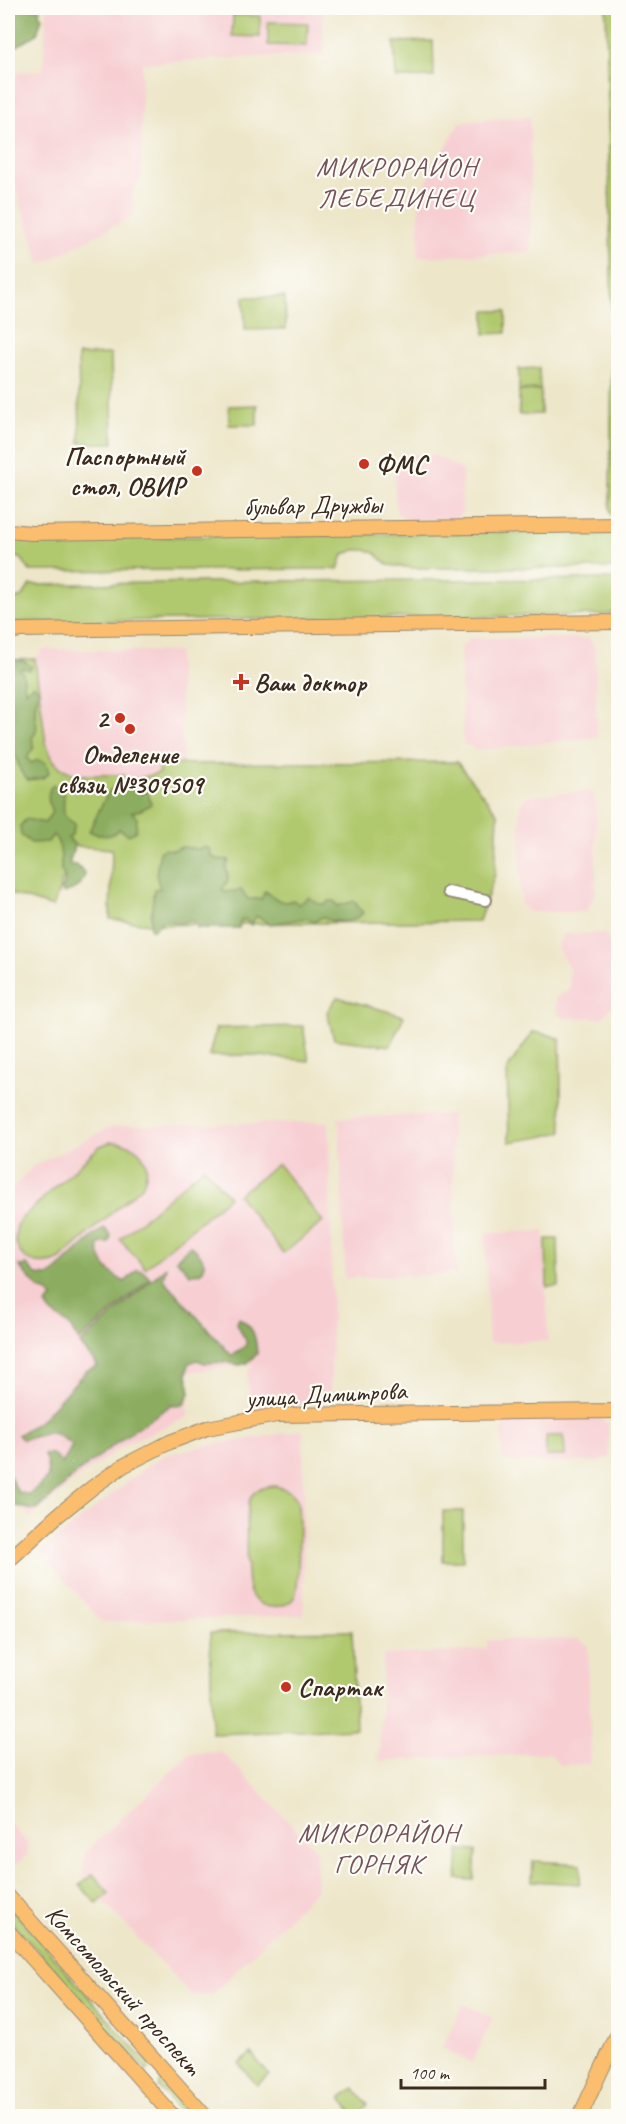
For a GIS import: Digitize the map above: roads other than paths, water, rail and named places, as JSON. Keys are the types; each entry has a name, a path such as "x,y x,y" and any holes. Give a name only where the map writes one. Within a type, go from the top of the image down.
{"main road":[{"name":"бульвар Дружбы","path":"8,531 31,533 618,525"},
{"path":"8,632 618,622"},
{"name":"улица Димитрова","path":"8,1561 57,1516 123,1466 170,1442 207,1428 278,1415 618,1411"},
{"name":"Комсомольский проспект","path":"8,1896 205,2116"},
{"name":"Комсомольский проспект","path":"8,1931 173,2116"},
{"path":"580,2116 618,2034"},
{"path":"146,2084 164,2071"}],"street":[{"path":"448,892 486,900"}],"place":[{"name":"ФМС","path":"364,464"},
{"name":"Паспортный стол, ОВИР","path":"197,471"},
{"name":"Ваш доктор","path":"241,682"},
{"name":"2","path":"120,718"},
{"name":"Отделение связи №309509","path":"130,729"},
{"name":"Спартак","path":"286,1687"}],"district":[{"name":"МИКРОРАЙОН ЛЕБЕДИНЕЦ","path":"397,182"},
{"name":"МИКРОРАЙОН ГОРНЯК","path":"379,1848"}]}
